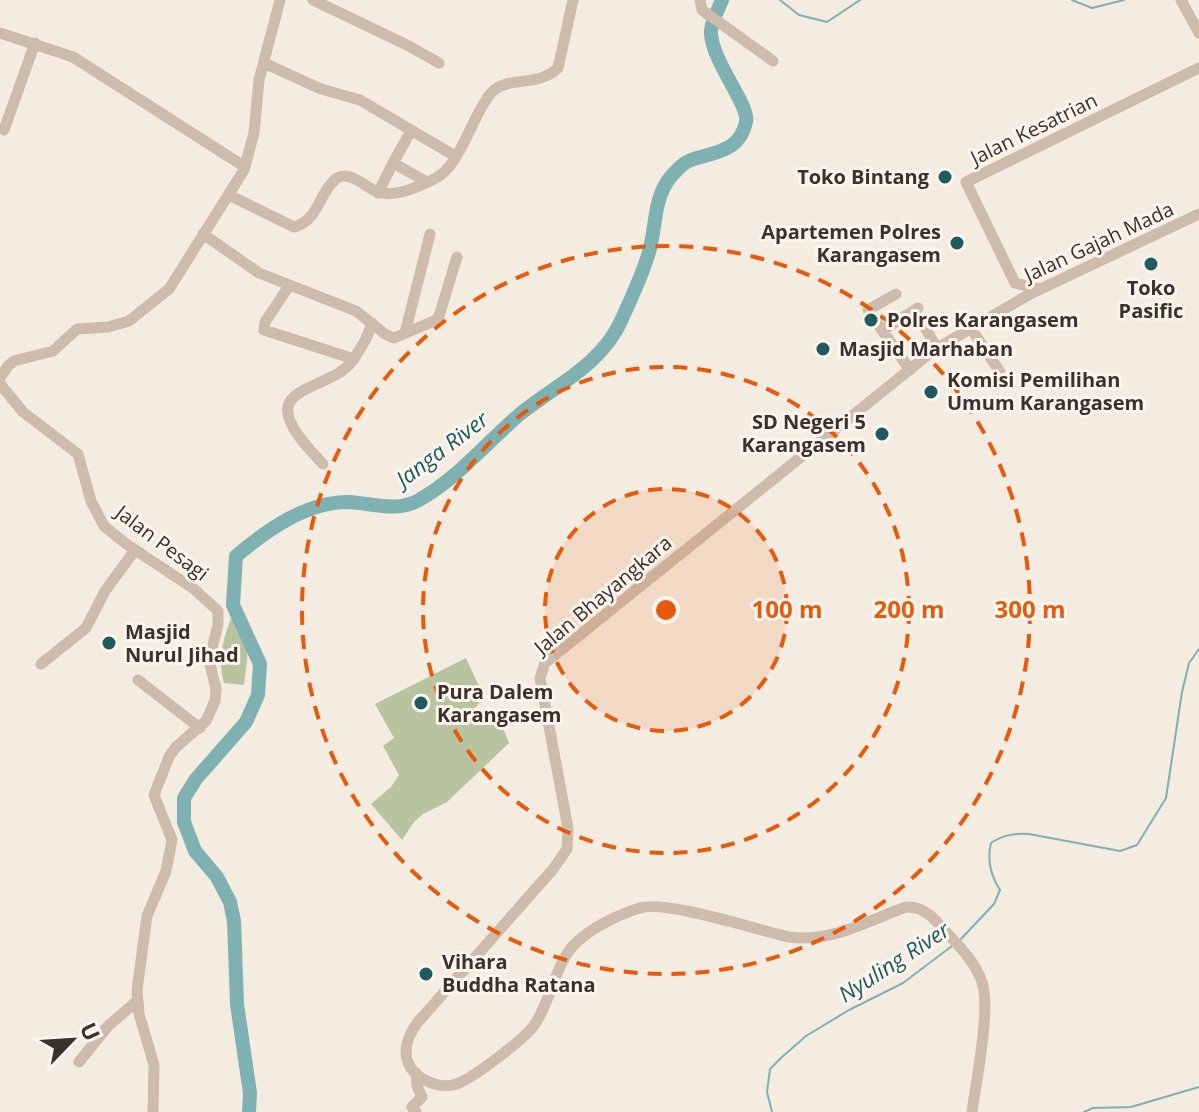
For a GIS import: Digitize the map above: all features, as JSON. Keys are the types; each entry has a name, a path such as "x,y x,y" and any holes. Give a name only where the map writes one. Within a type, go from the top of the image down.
{"street":[{"path":"0,378 14,361 53,351 77,329 116,326 140,313 169,289 245,167 254,133 257,92 280,0"},
{"path":"313,0 439,63"},
{"path":"229,195 294,227 302,225 312,216 334,181 342,176 351,176 378,193 394,194 442,175 483,103 495,89 507,84 543,79 558,68 573,0"},
{"path":"700,0 702,10 773,61"},
{"path":"1181,0 1199,33"},
{"path":"0,33 73,57 245,167"},
{"path":"4,130 35,43"},
{"path":"264,63 321,89 351,96 455,156"},
{"name":"Jalan Kesatrian","path":"1015,283 966,182 1199,68"},
{"path":"378,193 411,131"},
{"path":"393,163 427,182"},
{"name":"Jalan Gajah Mada","path":"1014,303 1199,214"},
{"path":"203,234 250,267 289,286 356,311 390,337 439,316 457,257"},
{"path":"405,333 430,234"},
{"path":"1014,303 1015,283 1039,289"},
{"path":"289,286 265,322 264,330 354,359"},
{"path":"896,294 868,310 910,370"},
{"name":"Jalan Bhayangkara","path":"416,1073 406,1052 410,1034 522,907 567,849 569,836 542,695 540,678 543,666 625,596 937,348 1014,303"},
{"path":"883,330 919,315 937,348"},
{"path":"323,464 296,431 287,412 288,405 296,395 340,373 354,359 372,323"},
{"path":"970,327 1000,372"},
{"name":"Jalan Pesagi","path":"0,384 29,418 75,449 82,464 87,490 104,526 185,582 218,611 218,625 209,660 216,698 206,721 176,747 154,795 170,831 172,849 147,916 137,1001 152,1054 153,1112"},
{"path":"41,664 86,628 105,591 135,550"},
{"path":"138,680 200,728"},
{"path":"416,1073 434,1084 449,1086 485,1067 534,1025 565,957 578,941 600,926 637,909 662,906 799,938 838,933 906,907 919,908 933,917 963,951 978,973 985,992 972,1112"},
{"path":"79,1062 108,1026 137,1001"},
{"path":"416,1073 422,1097 412,1107 416,1112"}],"green space":[{"path":"231,618 246,641 244,685 224,683 222,674 222,650"},
{"path":"466,658 484,697 475,708 481,719 496,710 509,743 447,802 414,822 402,840 371,804 391,787 399,775 383,746 394,738 375,704"}],"waterway":[{"name":"Janga River","path":"249,1112 250,1093 237,1004 234,921 230,902 217,877 195,851 184,822 184,798 196,779 246,722 258,695 260,664 233,605 236,556 274,527 317,507 348,502 393,507 419,500 471,460 520,414 602,350 621,321 641,276 658,204 669,179 688,161 733,145 743,132 746,115 718,58 711,34 722,0"},
{"path":"780,0 799,15 827,22 860,0"},
{"path":"1072,0 1092,8 1124,0"},
{"name":"Nyuling River","path":"960,940 994,904 1000,890 990,861 991,843 995,840 1009,835 1029,834 1120,851 1137,845 1166,798 1182,692 1189,663 1199,649"},
{"name":"Nyuling River","path":"772,1112 767,1092 770,1069 782,1057 806,1036 903,983 952,946"},
{"path":"1084,1112 1093,1108 1131,1107 1199,1087"}],"place":[{"name":"Toko Bintang","path":"945,177"},
{"name":"Apartemen Polres Karangasem","path":"957,243"},
{"name":"Toko Pasific","path":"1151,264"},
{"name":"Polres Karangasem","path":"871,320"},
{"name":"Masjid Marhaban","path":"823,349"},
{"name":"Komisi Pemilihan Umum Karangasem","path":"931,392"},
{"name":"SD Negeri 5 Karangasem","path":"882,434"},
{"name":"Masjid Nurul Jihad","path":"109,643"},
{"name":"Pura Dalem Karangasem","path":"421,703"},
{"name":"Vihara Buddha Ratana","path":"426,974"}]}
